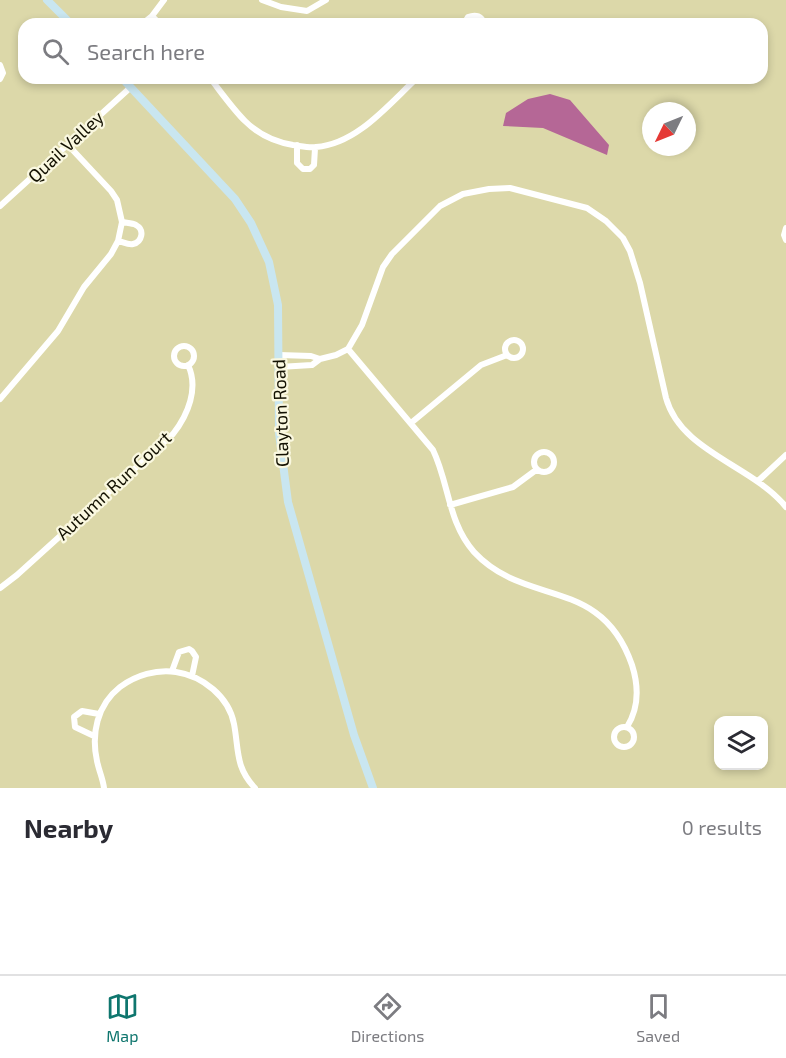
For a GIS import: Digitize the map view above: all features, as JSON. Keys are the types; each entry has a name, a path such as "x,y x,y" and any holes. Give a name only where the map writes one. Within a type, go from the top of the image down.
{"main road":[{"path":"47,0 64,18"},
{"name":"Clayton Road","path":"128,84 226,189 251,223 264,249 274,283 279,312 279,440 288,502 354,735 374,788"}],"street":[{"path":"150,18 164,0"},
{"path":"262,0 281,7 307,11 326,0"},
{"path":"0,65 3,73 0,79"},
{"path":"215,84 244,120 256,130 282,143 315,147 328,145 357,132 410,84"},
{"name":"Quail Valley","path":"0,207 131,87"},
{"path":"0,399 58,331 84,287 111,254 118,241 122,222 117,200 111,190 68,145"},
{"path":"297,145 297,163 303,169 310,169 314,165 315,147"},
{"path":"279,367 312,365 320,359 348,349 362,325 384,267 392,254 446,202 463,194 510,188 587,208 606,221 623,238 630,251 640,283 669,410 676,422 686,435 758,481 778,497 786,507"},
{"path":"118,241 132,244 141,237 141,231 137,226 122,222"},
{"path":"786,228 784,235 786,240"},
{"path":"348,349 433,450 438,460 450,505 473,551 495,569 520,582 567,597 589,607 600,615 618,636 630,660 637,688 634,716 627,727"},
{"path":"279,355 311,356 320,359"},
{"path":"411,423 481,365 507,355"},
{"name":"Autumn Run Court","path":"0,588 173,434 185,416 191,395 192,374 188,365"},
{"path":"758,481 786,455"},
{"path":"450,505 513,487 536,470"},
{"path":"172,672 179,652 189,649 196,657 192,676"},
{"path":"104,788 94,736 99,714 111,696 127,682 154,672 172,672 192,676 208,685 225,703 234,721 239,762 246,779 255,788"},
{"path":"94,736 77,730 73,721 76,714 82,711 99,714"}],"shaded area":[{"path":"550,94 570,100 609,145 607,155 543,128 503,126 506,113 528,99"}]}
